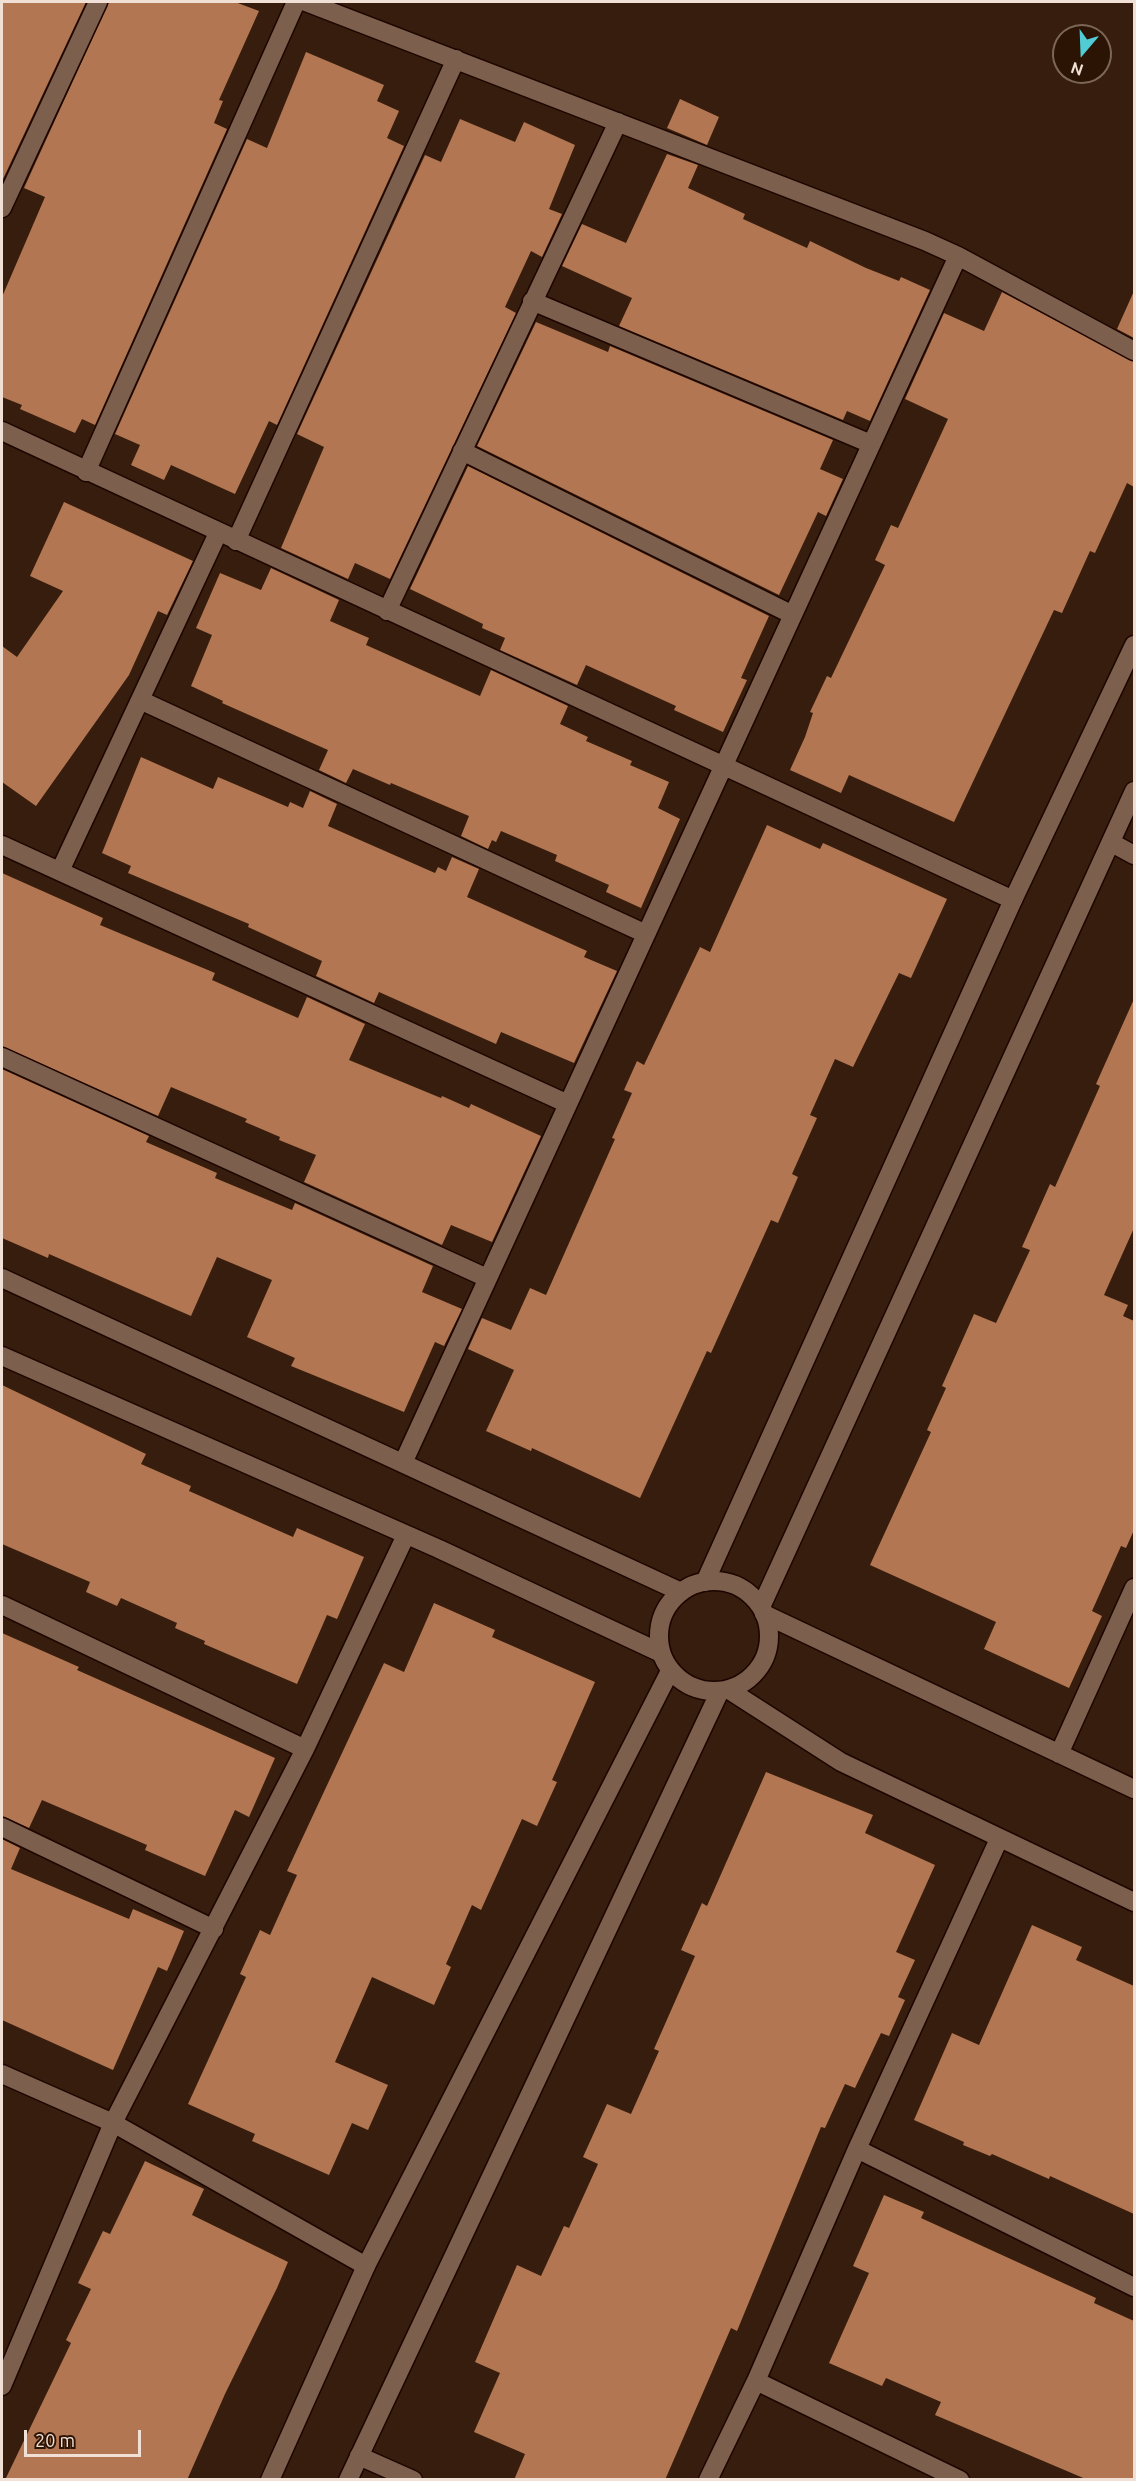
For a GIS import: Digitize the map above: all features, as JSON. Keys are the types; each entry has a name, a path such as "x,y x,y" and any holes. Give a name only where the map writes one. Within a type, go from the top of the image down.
{"street":[{"path":"2,208 98,2"},
{"path":"86,471 296,2"},
{"path":"306,2 958,256 1134,351"},
{"path":"236,541 456,59"},
{"path":"387,611 618,122"},
{"path":"403,1463 958,256"},
{"path":"532,301 871,444"},
{"path":"2,431 1013,900"},
{"path":"462,451 793,615"},
{"path":"60,871 218,533"},
{"path":"705,1582 1013,900 1134,645"},
{"path":"140,700 646,934"},
{"path":"1134,791 763,1611 769,1629 764,1660 744,1683 724,1691 701,1690 684,1683 670,1671 661,1653 658,1636 661,1619 669,1604 681,1592 705,1582 722,1582 737,1586 763,1611 1134,1789"},
{"path":"1112,843 1134,855"},
{"path":"2,845 568,1104"},
{"path":"2,1057 487,1278"},
{"path":"2,1278 681,1592"},
{"path":"2,1356 406,1535 661,1653"},
{"path":"2,2385 114,2123 305,1749 406,1535"},
{"path":"1059,1754 1134,1588"},
{"path":"2,1605 305,1749"},
{"path":"270,2480 366,2266 670,1671"},
{"path":"724,1691 841,1762 1134,1902"},
{"path":"348,2480 724,1691"},
{"path":"2,1827 214,1929"},
{"path":"708,2480 756,2381 857,2149 999,1839"},
{"path":"2,2074 114,2123 366,2266"},
{"path":"857,2149 1134,2287"},
{"path":"756,2381 960,2480"},
{"path":"359,2456 413,2480"}],"building":[{"path":"2,2 86,2 3,179 2,178"},
{"path":"109,2 235,2 259,11 219,100 223,101 214,123 227,129 95,425 82,419 75,433 20,409 22,405 2,397 2,297 45,197 24,188"},
{"path":"306,52 384,85 377,101 399,111 387,138 404,146 277,425 269,421 235,494 171,465 164,480 131,465 140,445 115,434 247,139 267,148"},
{"path":"680,99 719,117 707,145 667,128"},
{"path":"460,119 515,142 524,122 575,145 549,209 562,214 542,257 531,251 505,307 516,313 390,579 355,563 348,579 281,548 324,447 297,434 425,155 441,162"},
{"path":"667,154 698,165 688,188 745,214 743,219 807,248 810,241 866,268 899,281 901,277 930,290 870,421 847,411 843,420 619,326 632,298 562,266 582,224 626,243"},
{"path":"1134,291 1134,338 1117,329"},
{"path":"1002,292 1134,362 1134,487 1127,483 1095,553 1090,551 1062,613 1054,610 954,822 849,775 841,793 790,770 805,737 813,713 810,712 827,676 831,678 885,565 875,560 891,525 898,528 948,419 905,399 944,313 984,331"},
{"path":"536,322 608,352 610,346 833,440 820,469 843,479 826,516 818,512 779,595 477,446"},
{"path":"468,466 769,616 741,678 747,680 723,732 674,710 676,706 586,665 577,685 500,650 505,638 482,628 483,624 410,589"},
{"path":"64,502 193,561 167,615 158,611 129,675 36,806 2,782 2,646 17,657 63,591 30,576"},
{"path":"271,568 339,600 330,621 369,638 366,645 480,696 491,670 568,706 560,724 588,737 586,741 632,761 630,765 669,782 658,808 680,819 641,908 606,892 609,885 555,861 557,855 501,831 496,842 492,840 488,849 461,836 469,816 353,769 346,783 319,770 328,750 222,703 223,701 191,686 212,635 196,628 220,573 261,590"},
{"path":"141,757 213,789 218,777 288,807 290,802 303,808 310,791 337,804 328,826 435,873 438,867 446,871 452,857 479,869 467,897 587,951 584,957 617,971 574,1063 501,1032 496,1044 379,992 374,1003 316,976 322,961 248,927 249,924 128,873 131,866 102,853"},
{"path":"767,825 820,849 823,843 947,899 911,978 899,973 853,1067 835,1059 810,1115 817,1118 792,1174 798,1177 778,1223 771,1220 711,1353 707,1351 640,1498 532,1448 531,1451 486,1431 514,1370 468,1349 482,1318 511,1330 530,1288 546,1295 615,1139 612,1138 632,1093 624,1090 637,1061 644,1065 700,947 710,952"},
{"path":"2,873 103,918 100,925 215,973 212,980 298,1018 307,997 365,1024 349,1060 441,1098 442,1096 469,1108 471,1104 541,1136 492,1242 451,1225 442,1245 304,1182 316,1155 279,1140 280,1137 245,1122 247,1119 171,1087 158,1116 2,1046"},
{"path":"1134,999 1134,1228 1104,1295 1128,1305 1123,1316 1134,1321 1134,1530 1126,1548 1121,1546 1092,1611 1102,1616 1069,1688 984,1649 996,1622 870,1565 931,1432 927,1430 946,1388 942,1386 974,1314 996,1323 1030,1250 1022,1247 1050,1184 1055,1187 1100,1086 1096,1084"},
{"path":"2,1069 149,1136 146,1142 217,1173 215,1178 292,1210 295,1203 433,1266 422,1292 462,1309 444,1346 435,1342 404,1412 291,1366 295,1358 247,1337 272,1280 217,1257 191,1316 49,1254 48,1258 2,1238"},
{"path":"2,1385 146,1454 141,1464 191,1486 189,1491 293,1537 297,1528 364,1557 337,1619 327,1615 297,1684 204,1644 205,1641 175,1628 177,1623 121,1598 117,1606 86,1592 90,1582 2,1544"},
{"path":"434,1603 495,1630 492,1637 595,1682 552,1780 557,1782 537,1826 522,1819 481,1910 472,1905 446,1964 451,1967 434,2005 372,1977 335,2062 388,2085 368,2130 352,2123 329,2175 252,2141 255,2134 188,2104 246,1977 240,1974 260,1930 270,1935 297,1875 287,1871 384,1663 404,1672"},
{"path":"2,1633 79,1667 77,1670 275,1758 249,1817 235,1810 205,1876 145,1850 147,1845 42,1800 29,1828 2,1816"},
{"path":"766,1772 873,1815 865,1833 935,1865 896,1952 915,1960 898,1997 905,2000 889,2036 881,2033 855,2088 845,2084 825,2128 821,2127 737,2331 731,2328 665,2480 514,2480 525,2454 474,2432 500,2373 475,2362 517,2265 541,2276 564,2226 569,2228 598,2164 583,2157 607,2104 631,2114 659,2051 654,2049 695,1956 681,1950 702,1903 707,1906"},
{"path":"2,1839 20,1848 11,1869 129,1919 133,1909 184,1931 167,1971 158,1967 113,2070 2,2020"},
{"path":"1032,1925 1082,1947 1076,1960 1134,1986 1134,2214 1050,2176 1049,2179 992,2154 990,2156 963,2145 964,2142 914,2120 952,2033 979,2045"},
{"path":"145,2161 204,2189 192,2215 288,2262 277,2288 225,2394 187,2480 5,2480 71,2343 66,2340 91,2289 78,2283 103,2231 110,2234"},
{"path":"884,2195 924,2212 921,2218 1096,2298 1094,2303 1134,2321 1134,2480 1088,2480 935,2415 941,2402 886,2378 882,2386 829,2363 869,2273 853,2266"}]}
